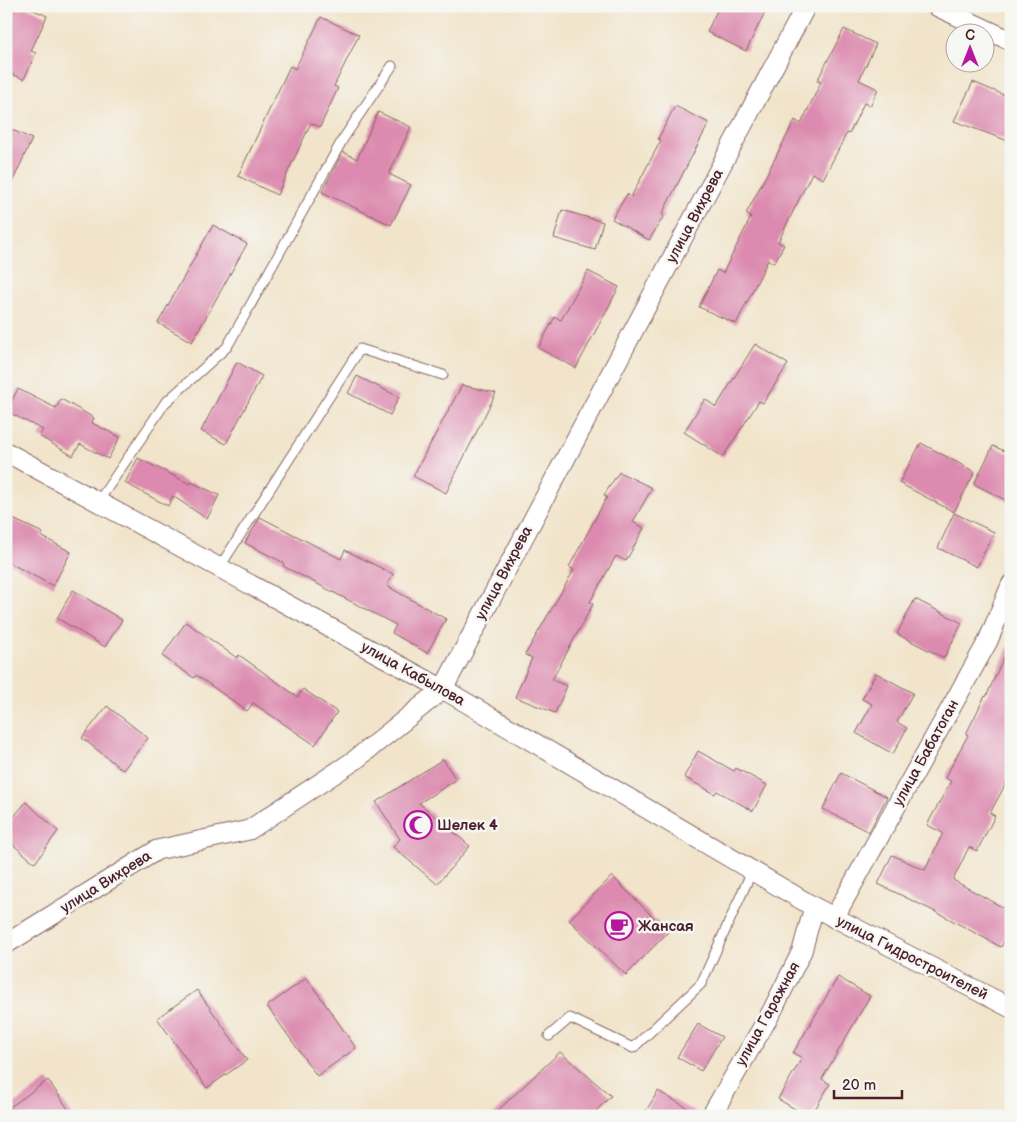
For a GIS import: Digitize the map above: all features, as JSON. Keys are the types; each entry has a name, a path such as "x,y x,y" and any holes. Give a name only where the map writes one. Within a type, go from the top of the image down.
{"street":[{"name":"улица Вихрева","path":"6,944 157,850 249,830 355,760 443,689 806,6"},
{"path":"936,6 1011,40"},
{"name":"улица Кабылова","path":"6,452 443,689 814,907"},
{"name":"улица Бабатоган","path":"834,918 988,641 1011,585"},
{"name":"улица Гидростроителей","path":"814,907 1011,1008"},
{"name":"улица Гаражная","path":"711,1116 772,1011 802,951 814,907"}],"lane":[{"path":"98,502 165,403 227,347 343,139 392,66"},
{"path":"219,568 360,348 443,375"},
{"path":"549,1036 570,1018 633,1048 701,984 752,871"}],"building":[{"path":"6,6 25,6 47,16 31,51 36,53 24,79 6,72"},
{"path":"719,6 768,6 746,51 707,32"},
{"path":"321,17 359,35 334,86 338,88 320,127 311,123 277,195 238,176 290,66 295,69"},
{"path":"844,29 876,44 859,80 878,89 870,106 864,103 849,134 847,133 823,179 812,173 778,242 784,245 774,263 768,260 736,324 699,307 717,270 723,273 751,217 746,214 795,120 801,124 821,82 817,81"},
{"path":"973,82 1011,98 1011,142 954,121"},
{"path":"675,106 709,123 662,214 664,216 649,240 612,219 627,194 631,197 661,140 658,139"},
{"path":"378,112 411,127 389,174 411,185 391,225 322,192 343,152 357,159"},
{"path":"6,127 32,139 6,196"},
{"path":"562,210 603,222 595,250 554,238"},
{"path":"213,225 247,244 192,342 158,323"},
{"path":"588,271 619,287 576,368 538,348 555,317 561,320"},
{"path":"755,344 788,364 763,403 759,401 723,457 684,432 705,399 716,407"},
{"path":"237,362 262,376 226,444 201,431"},
{"path":"357,376 399,397 390,415 348,393"},
{"path":"462,385 496,393 446,493 413,476"},
{"path":"18,389 56,408 61,399 94,418 92,423 120,437 108,459 80,444 73,456 39,436 43,430 6,411"},
{"path":"921,443 975,472 954,512 899,483"},
{"path":"993,446 1011,454 1011,503 974,484"},
{"path":"138,458 190,484 191,482 219,495 207,519 173,496 168,506 125,483"},
{"path":"619,472 652,488 633,522 644,528 626,561 616,556 590,602 593,604 552,680 567,686 555,713 515,697 532,658 525,655 574,570 569,567 607,497 604,495"},
{"path":"954,513 994,532 977,567 938,548"},
{"path":"260,517 341,559 345,550 393,574 387,586 446,619 427,653 392,633 396,625 283,566 284,563 245,543"},
{"path":"13,519 43,533 41,536 71,552 53,586 6,561 6,533"},
{"path":"73,590 122,620 105,647 57,618"},
{"path":"915,599 962,623 944,658 897,634"},
{"path":"186,622 237,658 239,655 298,697 303,689 337,712 315,745 253,703 247,711 196,675 194,678 162,656"},
{"path":"1011,641 1011,774 990,813 995,816 977,851 969,847 953,880 1011,912 1011,929 1001,947 944,916 878,884 892,855 925,870 943,833 927,825 951,781 945,778 968,735 966,734 986,697"},
{"path":"876,673 913,693 897,722 907,728 893,754 856,733 872,704 862,699"},
{"path":"107,706 148,738 123,770 82,738"},
{"path":"698,751 734,771 736,768 767,785 753,811 717,791 715,794 684,777"},
{"name":"Шелек 4","path":"443,759 456,780 419,803 470,846 437,884 393,847 400,839 376,802"},
{"path":"841,773 887,797 869,832 823,809"},
{"path":"26,802 58,831 35,863 6,839 6,826"},
{"name":"Жансая","path":"612,876 668,932 626,975 569,920"},
{"path":"838,977 870,996 822,1079 830,1084 811,1116 807,1116 778,1099 802,1058 793,1053"},
{"path":"307,978 356,1048 317,1076 267,1006"},
{"path":"197,990 247,1060 207,1088 157,1018"},
{"path":"698,1024 722,1037 701,1071 677,1057"},
{"path":"560,1052 611,1096 591,1116 492,1116"},
{"path":"48,1080 73,1116 6,1116 6,1110"},
{"path":"658,1091 700,1115 700,1116 643,1116"}],"place":[{"name":"Шелек 4","path":"418,825"},
{"name":"Жансая","path":"619,926"}]}
